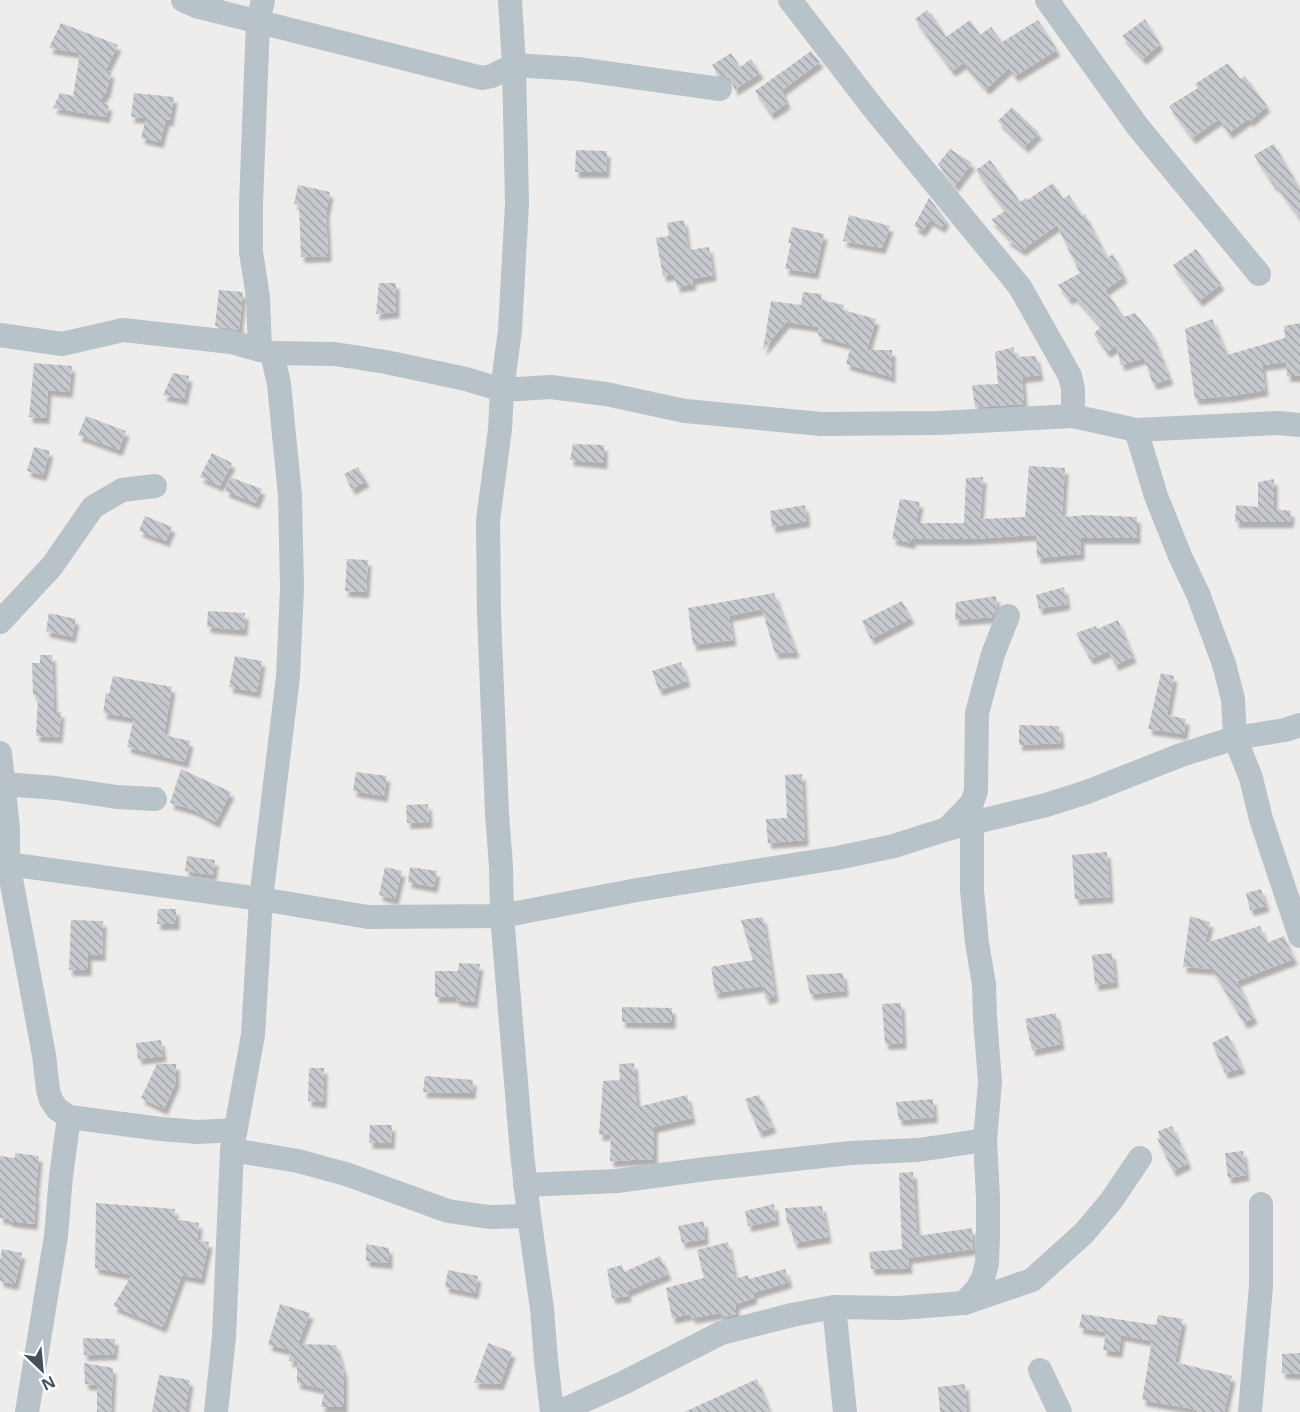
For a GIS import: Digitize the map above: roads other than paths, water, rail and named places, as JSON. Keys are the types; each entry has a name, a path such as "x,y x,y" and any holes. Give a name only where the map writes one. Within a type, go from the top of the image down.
{"street":[{"path":"183,0 196,6 261,11 482,78 492,76 514,65 577,69 720,89"},
{"path":"510,0 517,204 510,330 488,520 489,614 502,916 525,1185 542,1309 552,1412"},
{"path":"790,0 874,109 1020,287 1070,376 1073,389 1073,416"},
{"path":"1047,0 1138,127 1259,274"},
{"path":"216,1412 224,1337 233,1140 253,1035 261,898 288,677 292,588 290,496 279,384 266,351 251,252 251,204 261,11"},
{"path":"0,335 62,344 123,330 231,342 266,351 335,354 386,362 466,379 502,390 551,387 606,394 685,411 821,424 939,423 1073,416 1136,430 1278,423 1300,425"},
{"path":"1136,430 1156,496 1198,594 1224,664 1233,699 1235,738 1251,778 1261,819 1300,936"},
{"path":"0,622 52,566 93,507 122,490 155,486"},
{"path":"947,829 972,803 975,791 977,713 993,654 1008,616"},
{"path":"4,863 261,898 368,917 502,916 637,890 837,858 894,846 947,829 1046,805 1087,792 1181,755 1235,738 1285,730 1300,725"},
{"path":"0,753 8,829 4,863 44,1055 48,1090 57,1109 69,1117 198,1132 233,1140 346,1174 448,1211 489,1216 529,1216"},
{"path":"4,784 155,799"},
{"path":"964,1303 977,1289 987,1264 988,1197 985,1140 990,1082 984,984 972,890 972,824"},
{"path":"27,1412 56,1236 69,1117"},
{"path":"525,1185 617,1181 706,1168 850,1153 918,1150 985,1140"},
{"path":"559,1412 635,1377 721,1333 834,1307 899,1308 964,1303 1032,1280 1084,1233 1140,1158"},
{"path":"1250,1412 1261,1286 1261,1204"},
{"path":"834,1307 846,1412"},
{"path":"1040,1371 1060,1412"}]}
